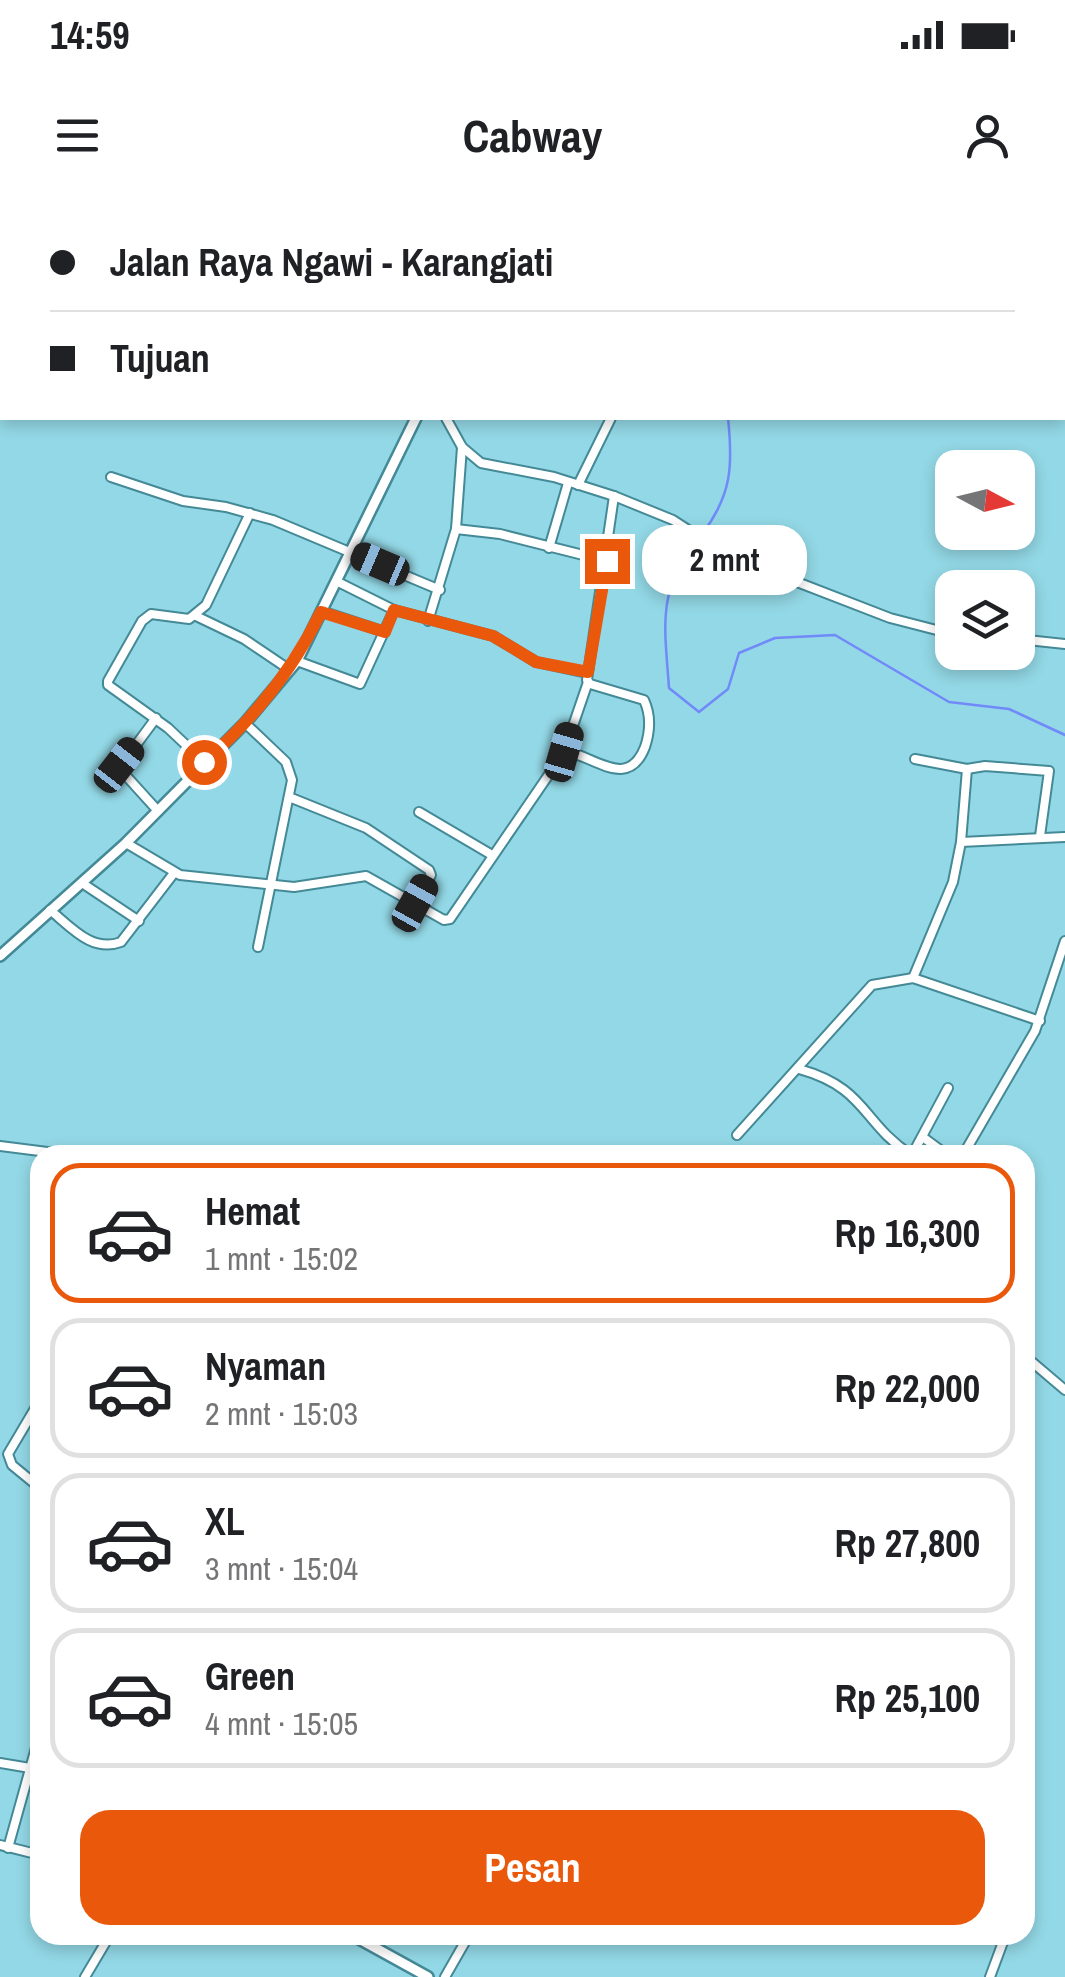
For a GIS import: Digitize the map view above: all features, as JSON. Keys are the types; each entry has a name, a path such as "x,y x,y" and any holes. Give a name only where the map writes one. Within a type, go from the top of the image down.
{"street":[{"path":"0,956 126,843 245,723 293,665 415,420"},
{"path":"447,420 462,446 488,466 614,496 660,514 727,555 890,618 935,630"},
{"path":"549,548 573,484 609,420"},
{"path":"428,621 456,529 462,446"},
{"path":"111,477 183,500 250,513 440,590"},
{"path":"126,843 174,872 272,886 306,887 357,874 376,880 444,920 450,919 564,752 588,677 614,496"},
{"path":"204,762 156,718 108,685 108,681 150,614 189,619 196,616 214,589 250,513"},
{"path":"456,529 500,534 607,561"},
{"path":"336,582 394,610 493,636 536,662 588,677 644,700 649,727 638,762 627,768 564,752"},
{"path":"196,616 293,665 360,684 394,610"},
{"path":"321,612 385,632"},
{"path":"1035,641 1065,644"},
{"path":"156,718 118,768 158,810"},
{"path":"245,723 286,762 292,780 258,947"},
{"path":"915,759 967,769 985,766 1048,771 1040,836"},
{"path":"914,978 953,882 961,842 967,769"},
{"path":"289,798 366,828 430,870 415,903"},
{"path":"420,812 492,855"},
{"path":"961,842 1065,837"},
{"path":"50,910 88,941 102,945 122,942 174,872"},
{"path":"82,884 139,920"},
{"path":"968,1145 1040,1021 1065,941"},
{"path":"737,1135 799,1069 864,990 881,982 914,978 1040,1021"},
{"path":"799,1069 823,1076 850,1092 884,1133 899,1145"},
{"path":"919,1145 948,1088"},
{"path":"924,1138 933,1145"},
{"path":"0,1146 30,1150"},
{"path":"1035,1364 1065,1390"},
{"path":"30,1414 4,1452 30,1479"},
{"path":"0,1763 30,1768 4,1846 30,1852"},
{"path":"85,1977 104,1945"},
{"path":"370,1945 428,1977"},
{"path":"445,1977 463,1945"},
{"path":"990,1977 1002,1945"}],"waterway":[{"path":"702,534 725,493 730,450 728,420"},
{"path":"697,541 675,576 665,628 669,688 699,712 728,689 739,653 775,638 835,635 949,702 1009,709 1065,735"}],"route":[{"path":"204,762 272,694 296,660 321,612 385,632 394,610 493,636 536,662 588,672 607,561"}]}
